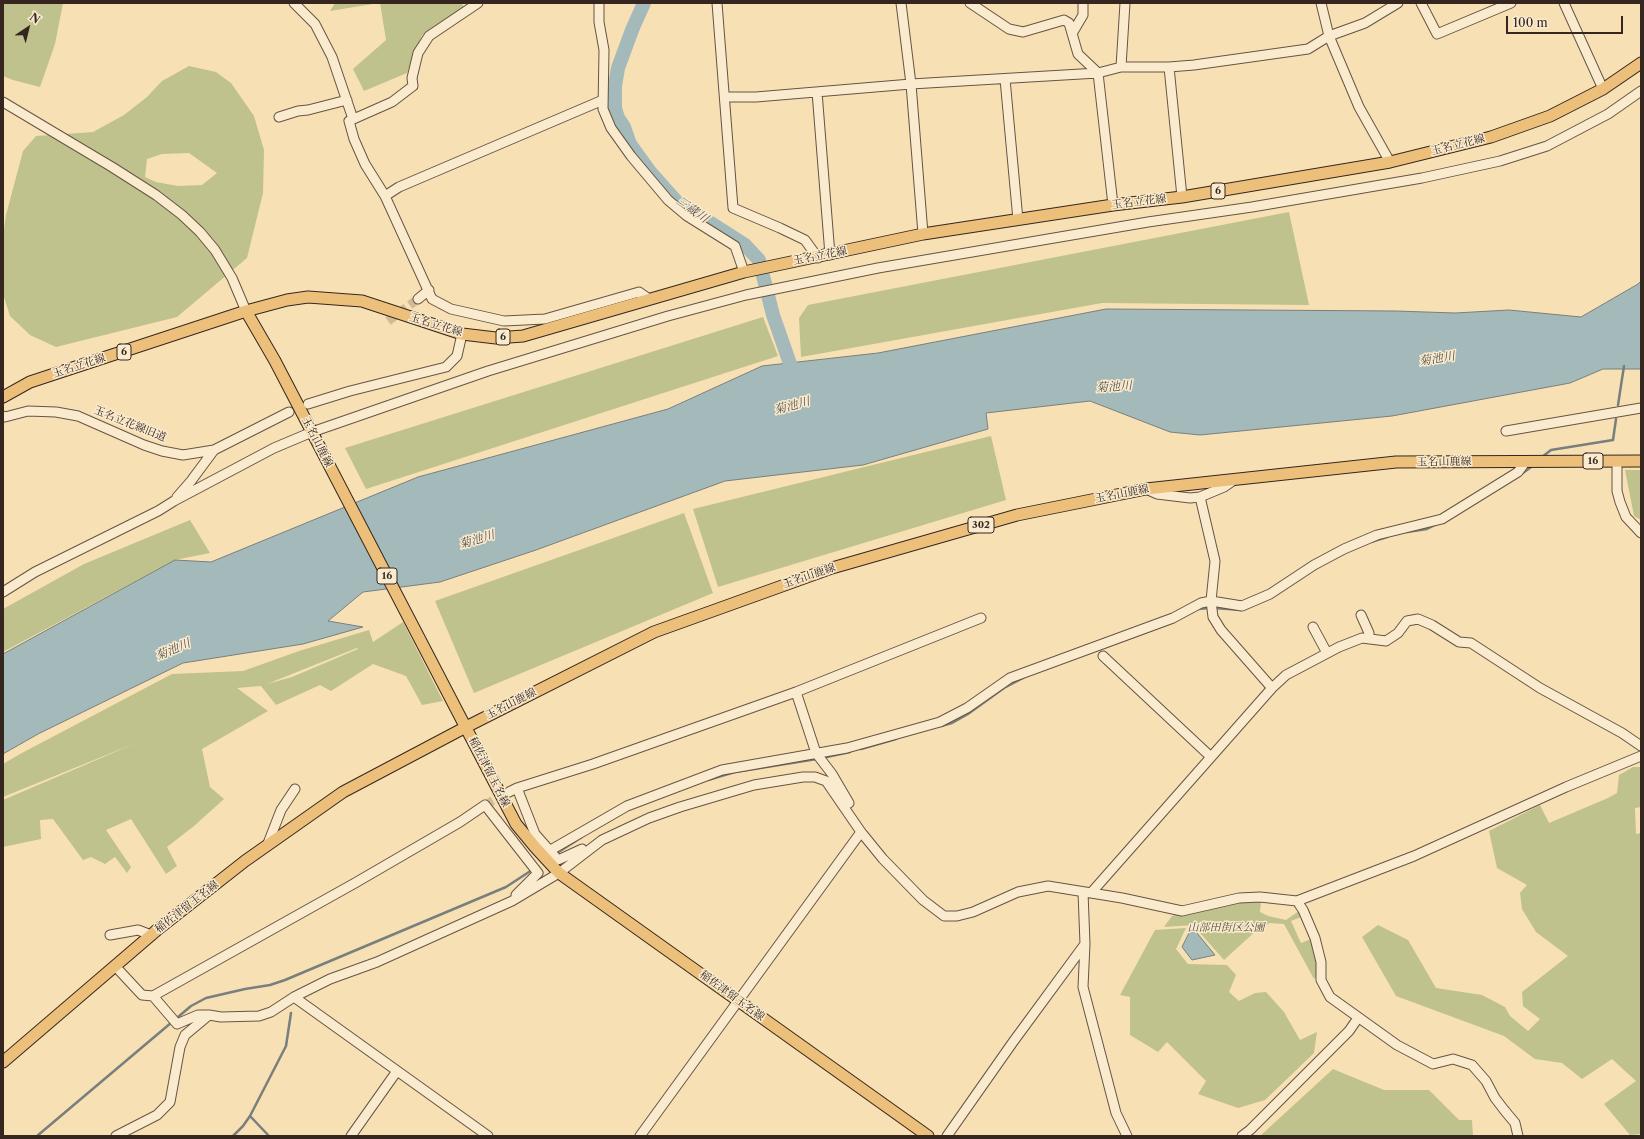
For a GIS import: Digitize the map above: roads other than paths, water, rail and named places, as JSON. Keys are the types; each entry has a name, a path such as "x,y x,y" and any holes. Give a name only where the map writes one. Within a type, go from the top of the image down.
{"main road":[{"name":"玉名立花線","path":"3,397 30,382 246,311 287,300 308,297 362,301 462,334 496,338 524,336 649,298 744,272 778,264 818,258 923,234 1113,205 1182,197 1390,162 1491,137 1550,116 1603,89 1641,63"},
{"name":"玉名山鹿線","path":"246,311 275,360 466,727 654,632 832,568 1017,515 1146,489 1396,462 1641,461"},
{"name":"稲佐津留玉名線","path":"3,1062 151,935 267,846 343,792 466,727 516,824 559,873 928,1136"}],"street":[{"path":"294,3 315,24 332,57 353,119"},
{"path":"478,3 429,36 418,53 412,78 413,86 392,102 349,121 354,139 365,164 385,196 432,299 451,309 504,321 545,319 639,292 649,298"},
{"path":"599,3 599,22 604,50 603,109 611,128 648,178 668,200 687,216 735,246 744,272"},
{"path":"717,3 733,208 805,240 818,258"},
{"path":"901,3 911,84 923,234"},
{"path":"970,3 1009,29 1023,32 1064,20 1069,23 1073,32 1078,54 1098,73 1113,205"},
{"path":"1073,32 1083,15 1083,3"},
{"path":"1121,67 1125,3"},
{"path":"1321,3 1329,36 1359,107 1390,162"},
{"path":"725,97 756,97 911,84 1098,73 1121,67 1169,67 1194,65 1308,49 1329,36 1365,23 1398,3"},
{"path":"1421,3 1437,34 1511,3"},
{"path":"1564,3 1603,89"},
{"path":"1169,67 1182,197"},
{"path":"1005,79 1018,220"},
{"path":"3,592 35,572 158,511 274,448 314,436 488,371 668,316 759,293 878,268 1148,222 1260,206 1422,178 1500,161 1547,146 1608,114 1641,91"},
{"path":"816,92 830,255"},
{"path":"279,117 298,110 308,110 347,100"},
{"path":"385,196 399,186 603,100"},
{"path":"3,102 112,167 156,195 182,215 216,250 232,278 246,311"},
{"path":"418,299 429,290"},
{"path":"308,404 350,390 446,367 457,356 462,334"},
{"path":"1506,431 1641,408"},
{"name":"玉名立花線旧道","path":"3,416 5,417 28,412 56,412 78,416 144,445 162,451 183,454 214,450 288,412"},
{"path":"174,501 214,450"},
{"path":"549,851 627,806 722,770 847,748 940,722 967,708 1010,678 1173,618 1201,603 1211,601 1242,606 1270,594 1314,565 1351,546 1377,535 1442,519 1518,472 1528,461"},
{"path":"1617,461 1617,491 1620,502 1626,517 1641,533"},
{"path":"1146,489 1157,494 1190,498 1200,497 1224,487 1235,479"},
{"path":"1200,497 1215,561 1211,601 1213,617 1221,630 1272,688"},
{"path":"1361,615 1369,633 1369,639"},
{"path":"981,618 796,692 593,764 513,790 535,834 558,860 649,818 680,807 754,785 803,777 815,777 826,780 861,832 903,881 923,900 944,916 957,916 973,912 1018,892 1031,888 1048,886 1122,898 1182,911 1239,898 1260,897 1297,902 1414,856 1566,787 1641,756"},
{"path":"1126,1136 1116,1113 1083,987 1087,892 1232,735 1272,688 1286,675 1327,653 1362,638 1386,641 1398,633 1407,621 1418,619 1432,625 1459,642 1471,643 1540,688 1622,733 1641,746"},
{"path":"1312,627 1327,653"},
{"path":"1103,656 1211,757"},
{"path":"796,692 816,753 824,762 850,806 849,814"},
{"path":"267,846 281,810 295,789"},
{"path":"115,966 142,995 153,996 355,883 485,806 538,873 519,891 512,901"},
{"path":"640,1136 737,1000 861,832"},
{"path":"153,996 177,1024 198,1015 221,1017 259,1016 271,1012 294,997 330,978 377,962 512,901 559,873 602,840"},
{"path":"1297,902 1315,938 1321,962 1322,980 1330,997 1397,1046 1433,1064 1453,1059 1472,1065 1486,1081 1498,1102 1515,1122 1518,1136"},
{"path":"110,935 138,930 151,935"},
{"path":"947,1136 1013,1042 1085,944"},
{"path":"294,997 488,1136"},
{"path":"116,1136 157,1115 170,1102 180,1048 185,1035 209,1015"},
{"path":"1242,1136 1255,1125 1349,1031 1358,1018"},
{"path":"350,1136 397,1071"}],"water":[{"name":"菊池川","path":"1641,281 1641,369 1603,369 1570,383 1392,416 1200,435 1170,432 1090,401 986,413 988,429 863,465 725,481 536,550 440,582 363,592 328,621 363,627 303,644 183,663 38,734 3,754 3,654 175,560 211,562 418,477 668,409 762,366 878,353 1106,309 1396,311 1455,313 1509,310 1581,317"},
{"path":"1192,927 1215,955 1192,960 1182,947"}],"waterway":[{"name":"三蔵川","path":"644,3 618,68 615,86 615,108 618,118 624,127 630,144 651,173 676,201 745,245 759,260 773,315 795,378 798,380"},
{"path":"1618,405 1624,366"},
{"path":"1542,457 1551,450 1613,440 1616,419"},
{"path":"1520,475 1534,465"},
{"path":"1407,532 1427,529 1437,524"},
{"path":"1371,542 1387,537"},
{"path":"1198,609 1209,608"},
{"path":"1214,608 1241,610"},
{"path":"1106,647 1171,623"},
{"path":"941,726 952,723 968,714 1004,688 1023,678"},
{"path":"861,749 896,739"},
{"path":"822,758 850,752"},
{"path":"708,780 735,772 817,759"},
{"path":"557,853 582,837"},
{"path":"37,1136 191,1006 206,998 270,985 285,980 506,887 532,870"},
{"path":"233,1136 250,1116 286,1046 291,1013"},
{"path":"250,1116 269,1136"}],"tunnel":[{"path":"388,321 418,299"},
{"path":"485,805 506,793"}],"park label":[{"name":"山部田街区公園","path":"1226,928"}]}
